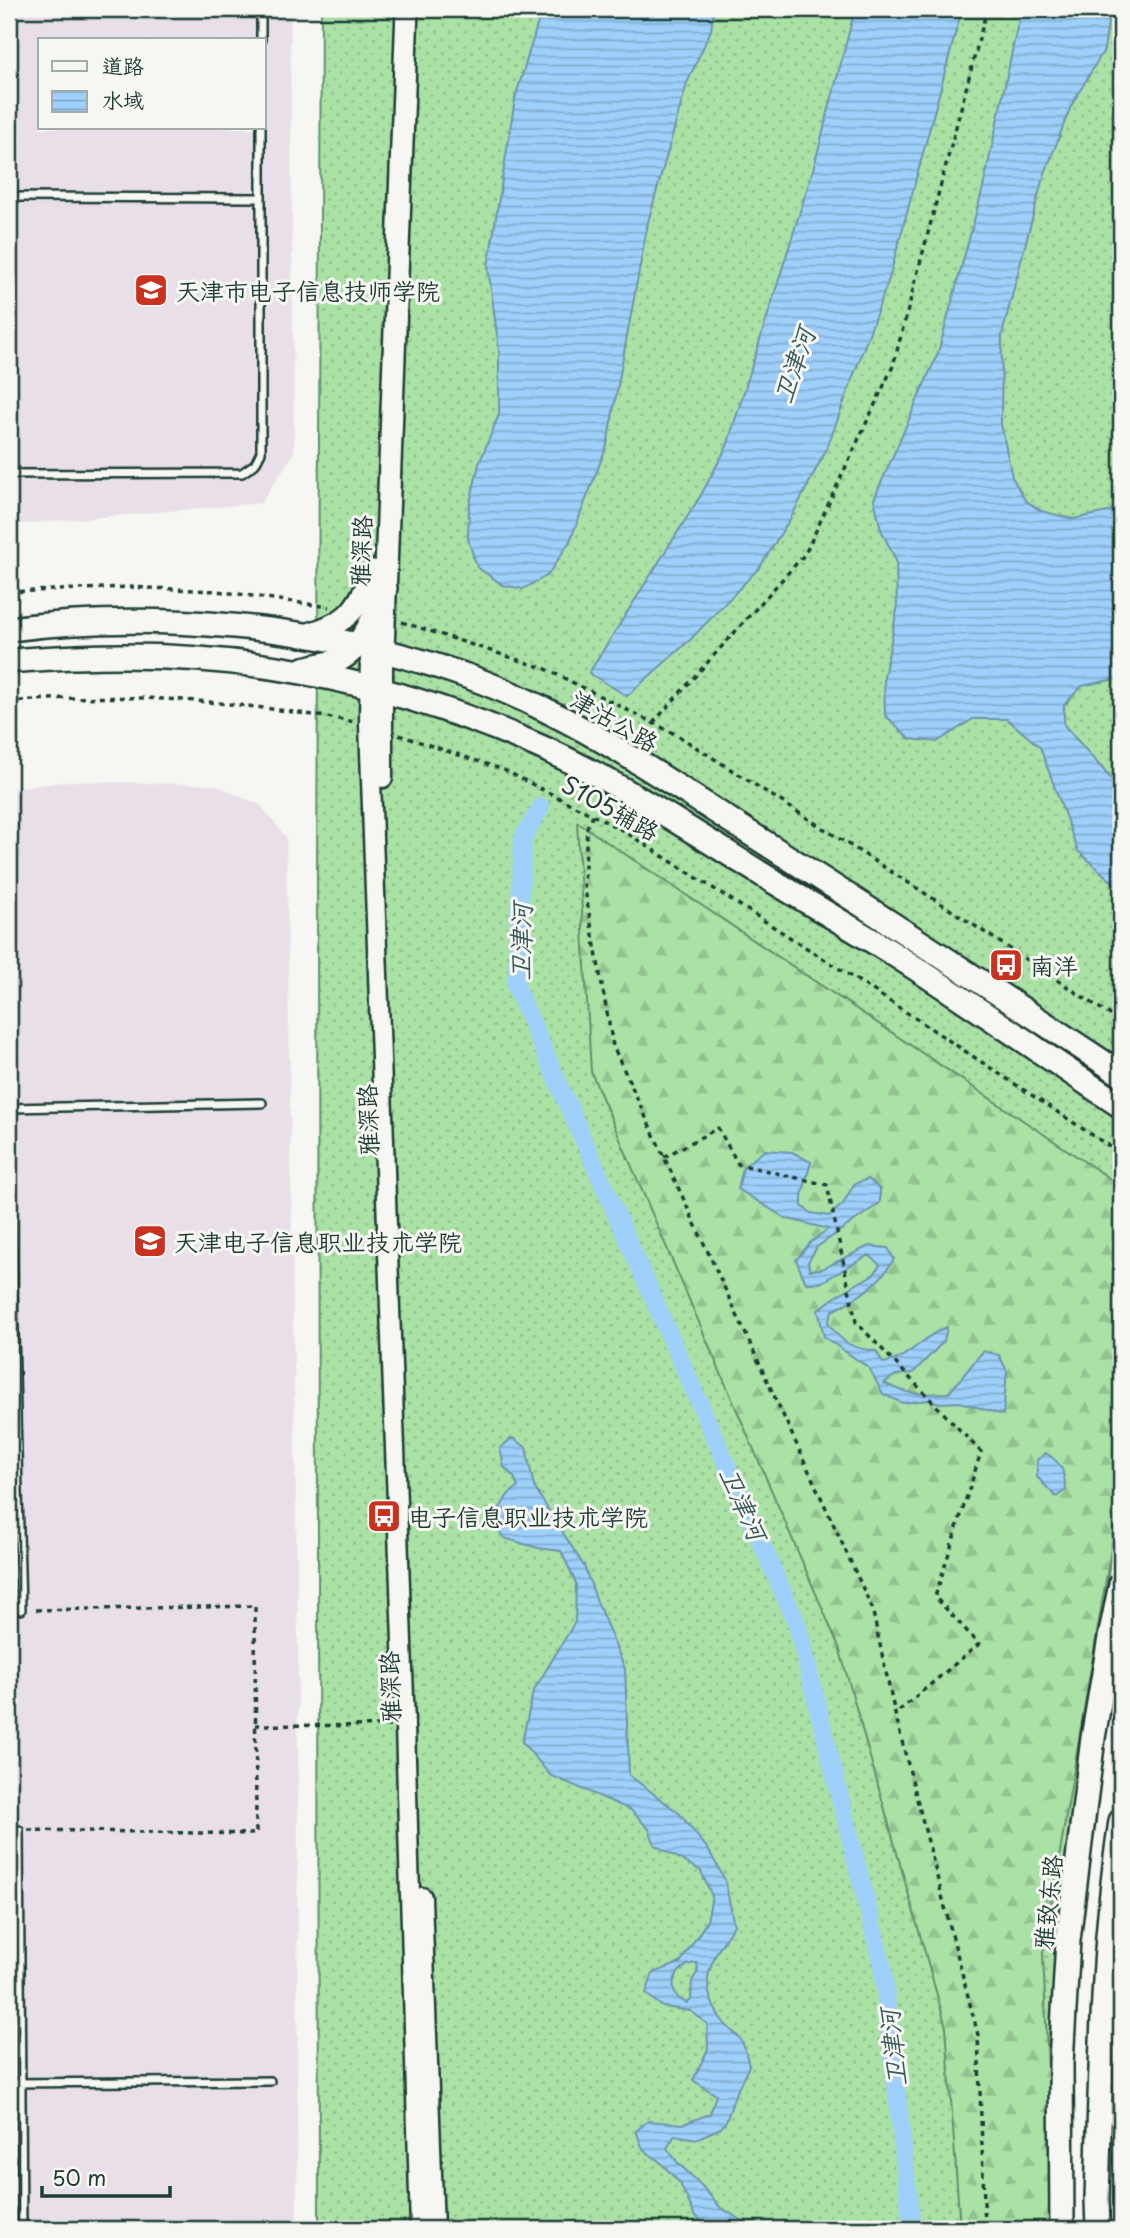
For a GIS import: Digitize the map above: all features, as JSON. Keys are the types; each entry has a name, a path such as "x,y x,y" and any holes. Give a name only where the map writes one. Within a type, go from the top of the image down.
{"main road":[{"name":"雅深路","path":"379,579 393,9"},
{"name":"雅深路","path":"370,647 379,579 407,9"},
{"path":"297,670 337,660 370,647 371,623 379,579"},
{"path":"302,636 340,622 353,611 379,579"},
{"name":"津沽公路","path":"9,629 129,621 225,626 370,647 456,672 491,686 525,700 600,739 911,935 1121,1074"},
{"path":"9,662 128,655 211,659 297,670 376,688 523,739 639,800 897,956 1121,1106"},
{"name":"雅致东路","path":"1062,2229 1061,2063 1068,1940 1093,1738 1121,1584"},
{"path":"1098,2229 1103,2004 1114,1870 1121,1821"}],"street":[{"name":"雅深路","path":"370,647 376,688 375,727 420,2229"},
{"name":"雅深路","path":"375,727 409,1506 434,2229"}],"lane":[{"path":"261,9 261,38"},
{"path":"9,474 242,473 256,464 261,452 261,130"},
{"path":"9,197 261,198"},
{"path":"9,1108 262,1103"},
{"path":"9,1134 12,1369 21,1610"},
{"path":"19,1830 22,2229"},
{"path":"9,2083 270,2081"}],"path":[{"path":"653,723 806,554 892,366 987,9"},
{"name":"S105辅路","path":"9,702 127,696 207,700 291,710 375,727 504,770 622,830 874,991 1121,1154"},
{"path":"593,815 587,827 584,885 613,1046 872,1608 895,1714 978,2035 985,2229"},
{"path":"664,1157 718,1128 738,1164 827,1185 856,1322 981,1452 935,1597 979,1644 895,1714"},
{"path":"19,1830 256,1834 255,1606 21,1610"},
{"path":"256,1725 405,1726"}],"shaded area":[{"name":"天津市电子信息技师学院","path":"9,9 290,9 294,453 261,503 9,525"},
{"name":"天津电子信息职业技术学院","path":"72,781 215,785 260,805 286,837 298,1645 297,2229 9,2229 9,789"}],"green space":[{"path":"321,9 1121,9 1121,1513 1110,1561 1056,1967 1039,2229 319,2229 317,873"},
{"path":"577,822 1121,1186 1121,1490 1043,1953 1055,2229 960,2229 946,2027 839,1647 591,1072"}],"water":[{"path":"542,9 714,9 711,30 687,83 648,222 607,445 570,541 548,575 523,589 503,585 477,567 468,539 469,507 479,464 499,414 499,350 488,267 515,99"},
{"path":"855,9 962,9 889,279 827,448 793,514 760,567 690,640 627,696 589,673 701,495 727,446 813,170"},
{"path":"1021,9 1110,9 1104,50 1071,106 1042,181 1022,257 1002,335 1001,424 1012,477 1025,500 1041,511 1073,519 1108,512 1121,504 1121,680 1082,686 1064,705 1064,725 1121,790 1121,890 1078,851 1040,747 1007,719 973,719 937,742 910,739 885,715 884,677 897,610 896,560 881,530 874,499 938,353 984,184"},
{"path":"765,1150 792,1152 811,1162 802,1206 811,1213 829,1216 843,1204 854,1184 868,1179 880,1189 880,1203 817,1247 808,1262 810,1270 822,1269 869,1246 888,1248 894,1259 882,1276 867,1290 832,1311 828,1323 838,1336 848,1344 876,1351 883,1363 901,1357 947,1327 944,1341 913,1373 896,1375 884,1383 908,1392 949,1393 983,1351 999,1355 1007,1371 1003,1415 960,1402 940,1403 928,1400 902,1403 883,1394 869,1368 824,1337 818,1310 874,1274 880,1265 869,1255 820,1283 806,1283 796,1260 810,1243 828,1229 785,1218 738,1189 743,1167"},
{"path":"512,1438 526,1447 534,1487 584,1566 625,1669 629,1775 679,1813 708,1849 725,1880 734,1925 712,1962 708,1985 716,2010 725,2024 738,2036 749,2066 721,2128 696,2139 675,2135 667,2148 721,2208 743,2221 773,2229 708,2228 694,2214 680,2183 643,2149 636,2131 648,2121 683,2124 710,2114 716,2095 693,2080 708,2049 707,2024 691,2011 663,2007 646,1994 653,1973 680,1963 707,1921 712,1896 701,1871 655,1845 649,1829 631,1810 550,1775 522,1742 533,1692 575,1622 576,1583 561,1551 538,1548 504,1538 492,1521 508,1495 518,1487 514,1477 504,1467 500,1448","holes":["697,1963 698,1971 692,1981 691,2000 687,2003 675,1993 674,1980 683,1968 689,1965"]},
{"path":"1046,1453 1062,1469 1066,1490 1056,1497 1037,1477 1037,1460"}],"waterway":[{"name":"卫津河","path":"541,807 523,838 516,987 797,1624 883,1969 912,2229"}],"place":[{"name":"天津市电子信息技师学院","path":"151,290"},
{"name":"南洋","path":"1006,965"},
{"name":"天津电子信息职业技术学院","path":"150,1241"},
{"name":"电子信息职业技术学院","path":"384,1516"}]}
